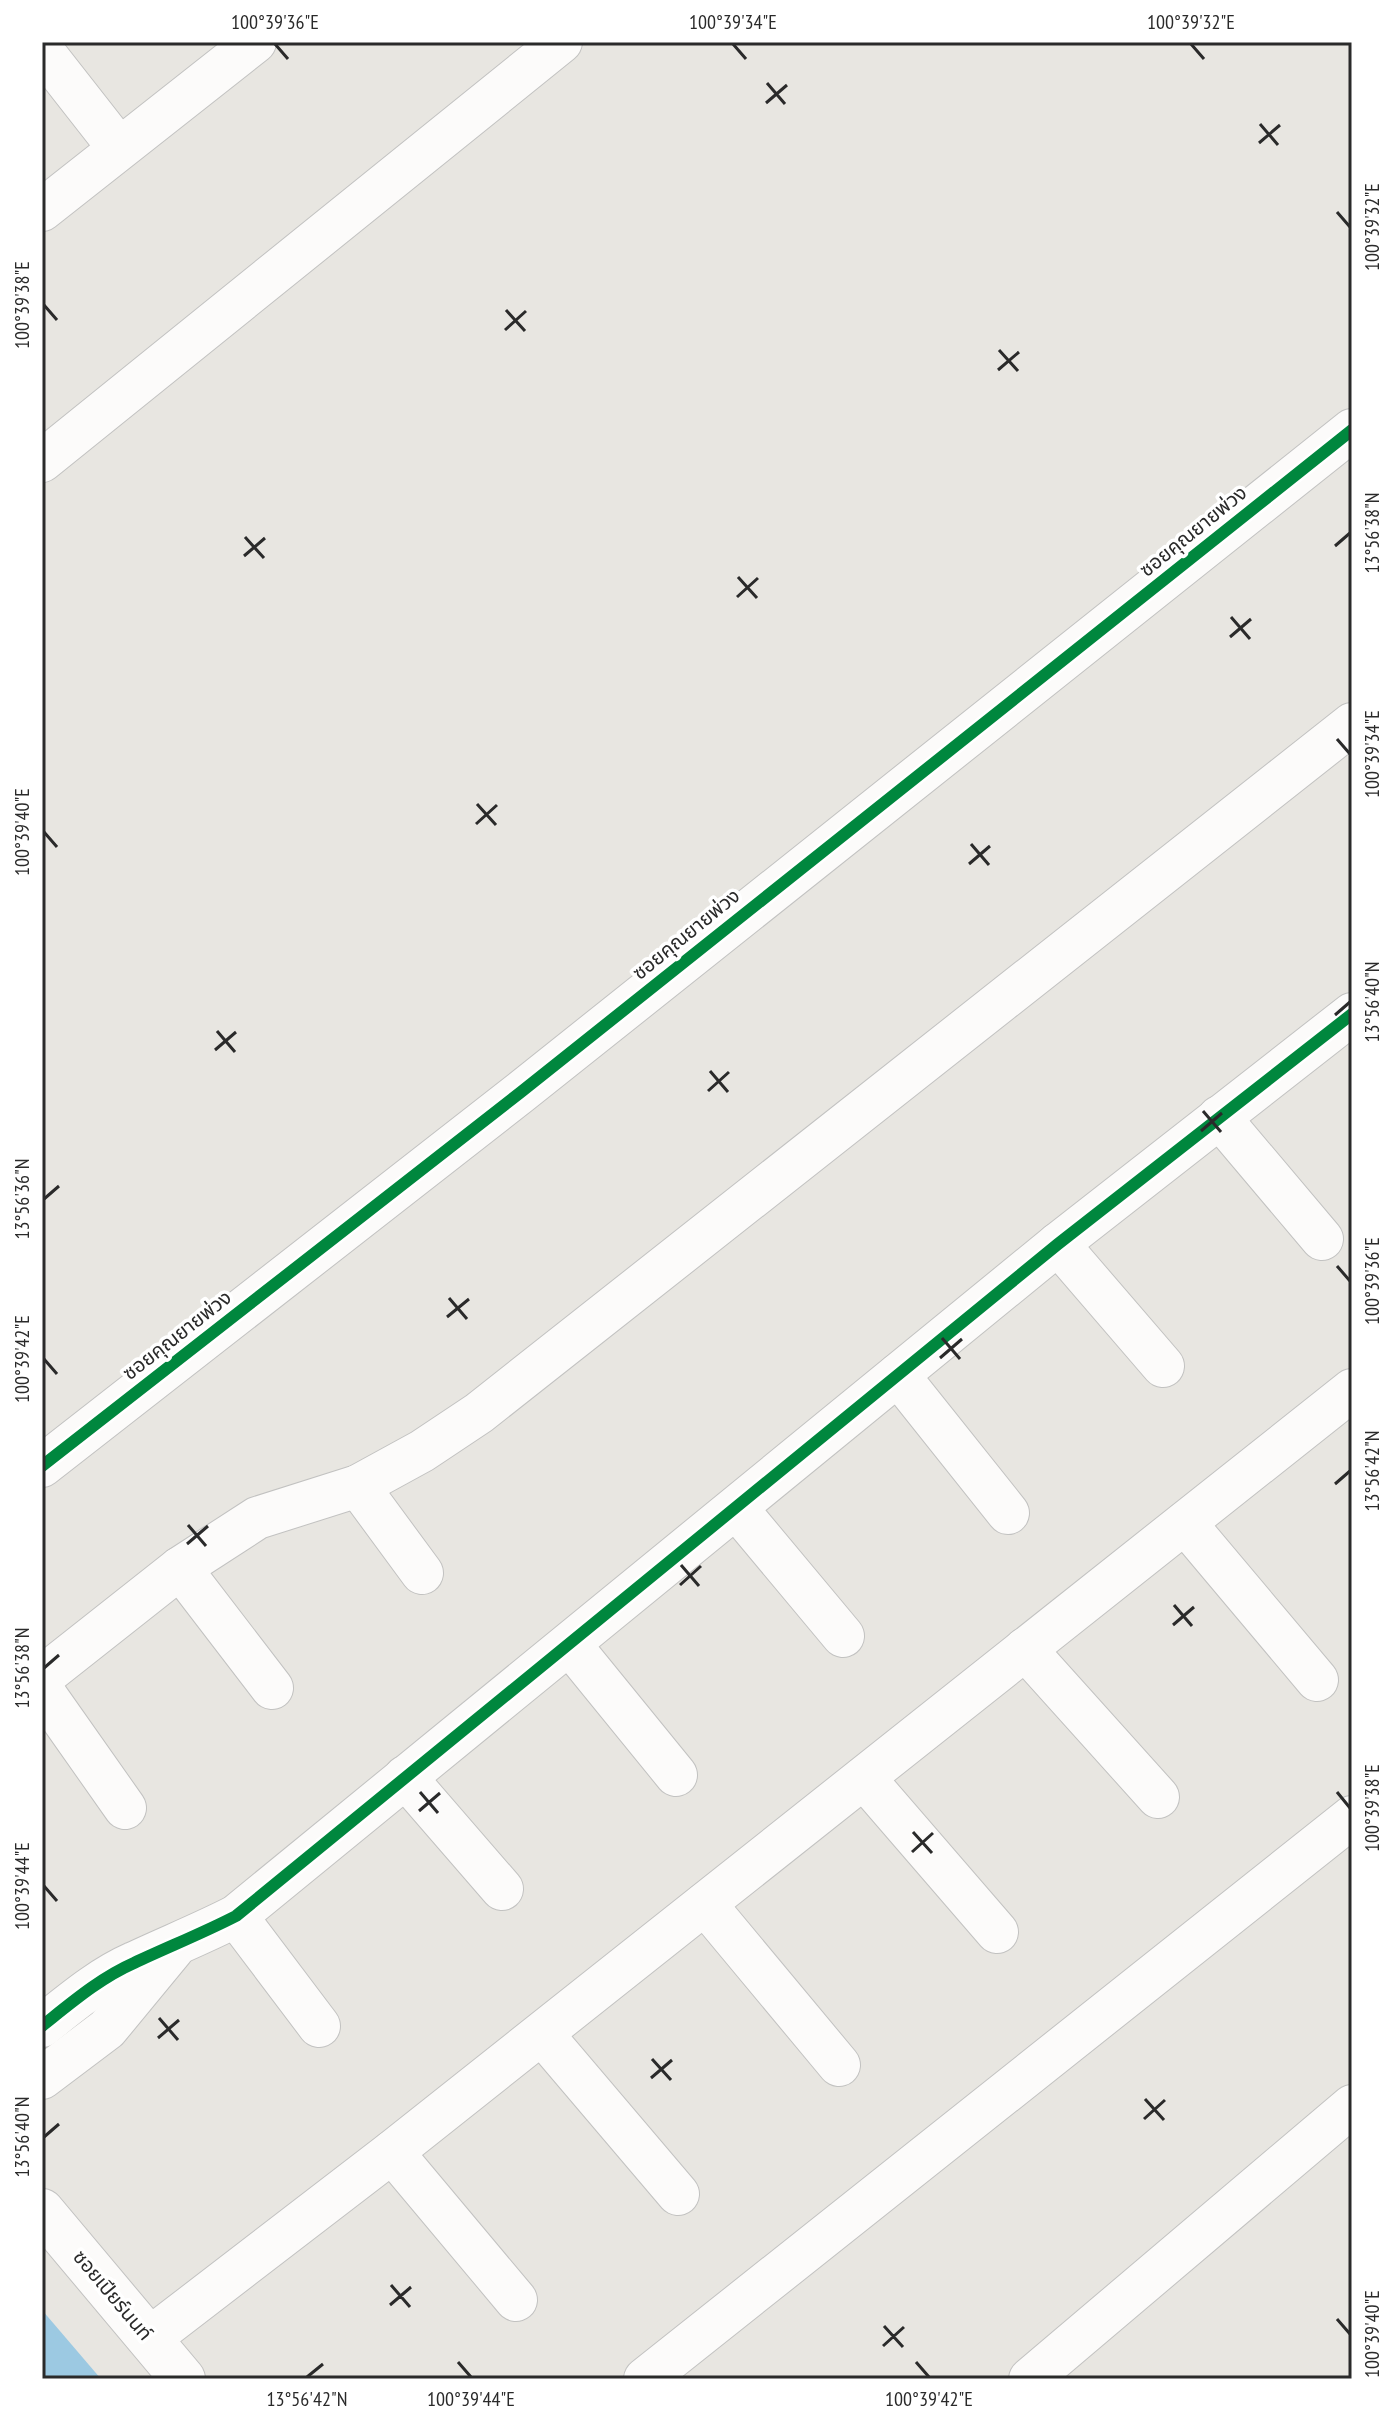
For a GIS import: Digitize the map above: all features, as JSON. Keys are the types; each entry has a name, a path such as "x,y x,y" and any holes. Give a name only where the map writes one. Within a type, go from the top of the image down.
{"street":[{"path":"42,210 255,42"},
{"path":"42,461 561,42"},
{"path":"42,50 118,147"},
{"name":"ซอยคุณยายพ่วง","path":"42,1466 521,1092 1352,430"},
{"path":"42,1677 180,1568 257,1518 358,1486 422,1451 479,1413 1352,724"},
{"path":"42,2026 85,1992 133,1963 173,1948 236,1916 571,1646 1058,1244 1352,1014"},
{"path":"1219,1117 1322,1239"},
{"path":"1058,1244 1163,1366"},
{"path":"898,1375 1008,1513"},
{"path":"150,2338 542,2034 1351,1391"},
{"path":"358,1486 422,1573"},
{"path":"737,1509 843,1636"},
{"path":"1185,1523 1317,1680"},
{"path":"180,1568 272,1688"},
{"path":"571,1646 676,1775"},
{"path":"1025,1649 1158,1797"},
{"path":"42,1690 125,1808"},
{"path":"405,1777 502,1889"},
{"path":"864,1778 997,1932"},
{"path":"645,2379 1352,1817"},
{"path":"705,1904 839,2065"},
{"path":"236,1916 319,2026"},
{"path":"42,2078 107,2029 134,2000 173,1948"},
{"path":"542,2034 678,2194"},
{"path":"1030,2379 1352,2106"},
{"path":"392,2152 516,2300"},
{"name":"ซอยเปียร์นนท์","path":"42,2211 183,2379"}],"water":[{"path":"42,2310 101,2379 42,2379"}],"cycle path":[{"path":"42,1466 521,1092 1352,430"},
{"path":"42,2026 109,1976 236,1916 1058,1244 1352,1014"}]}
